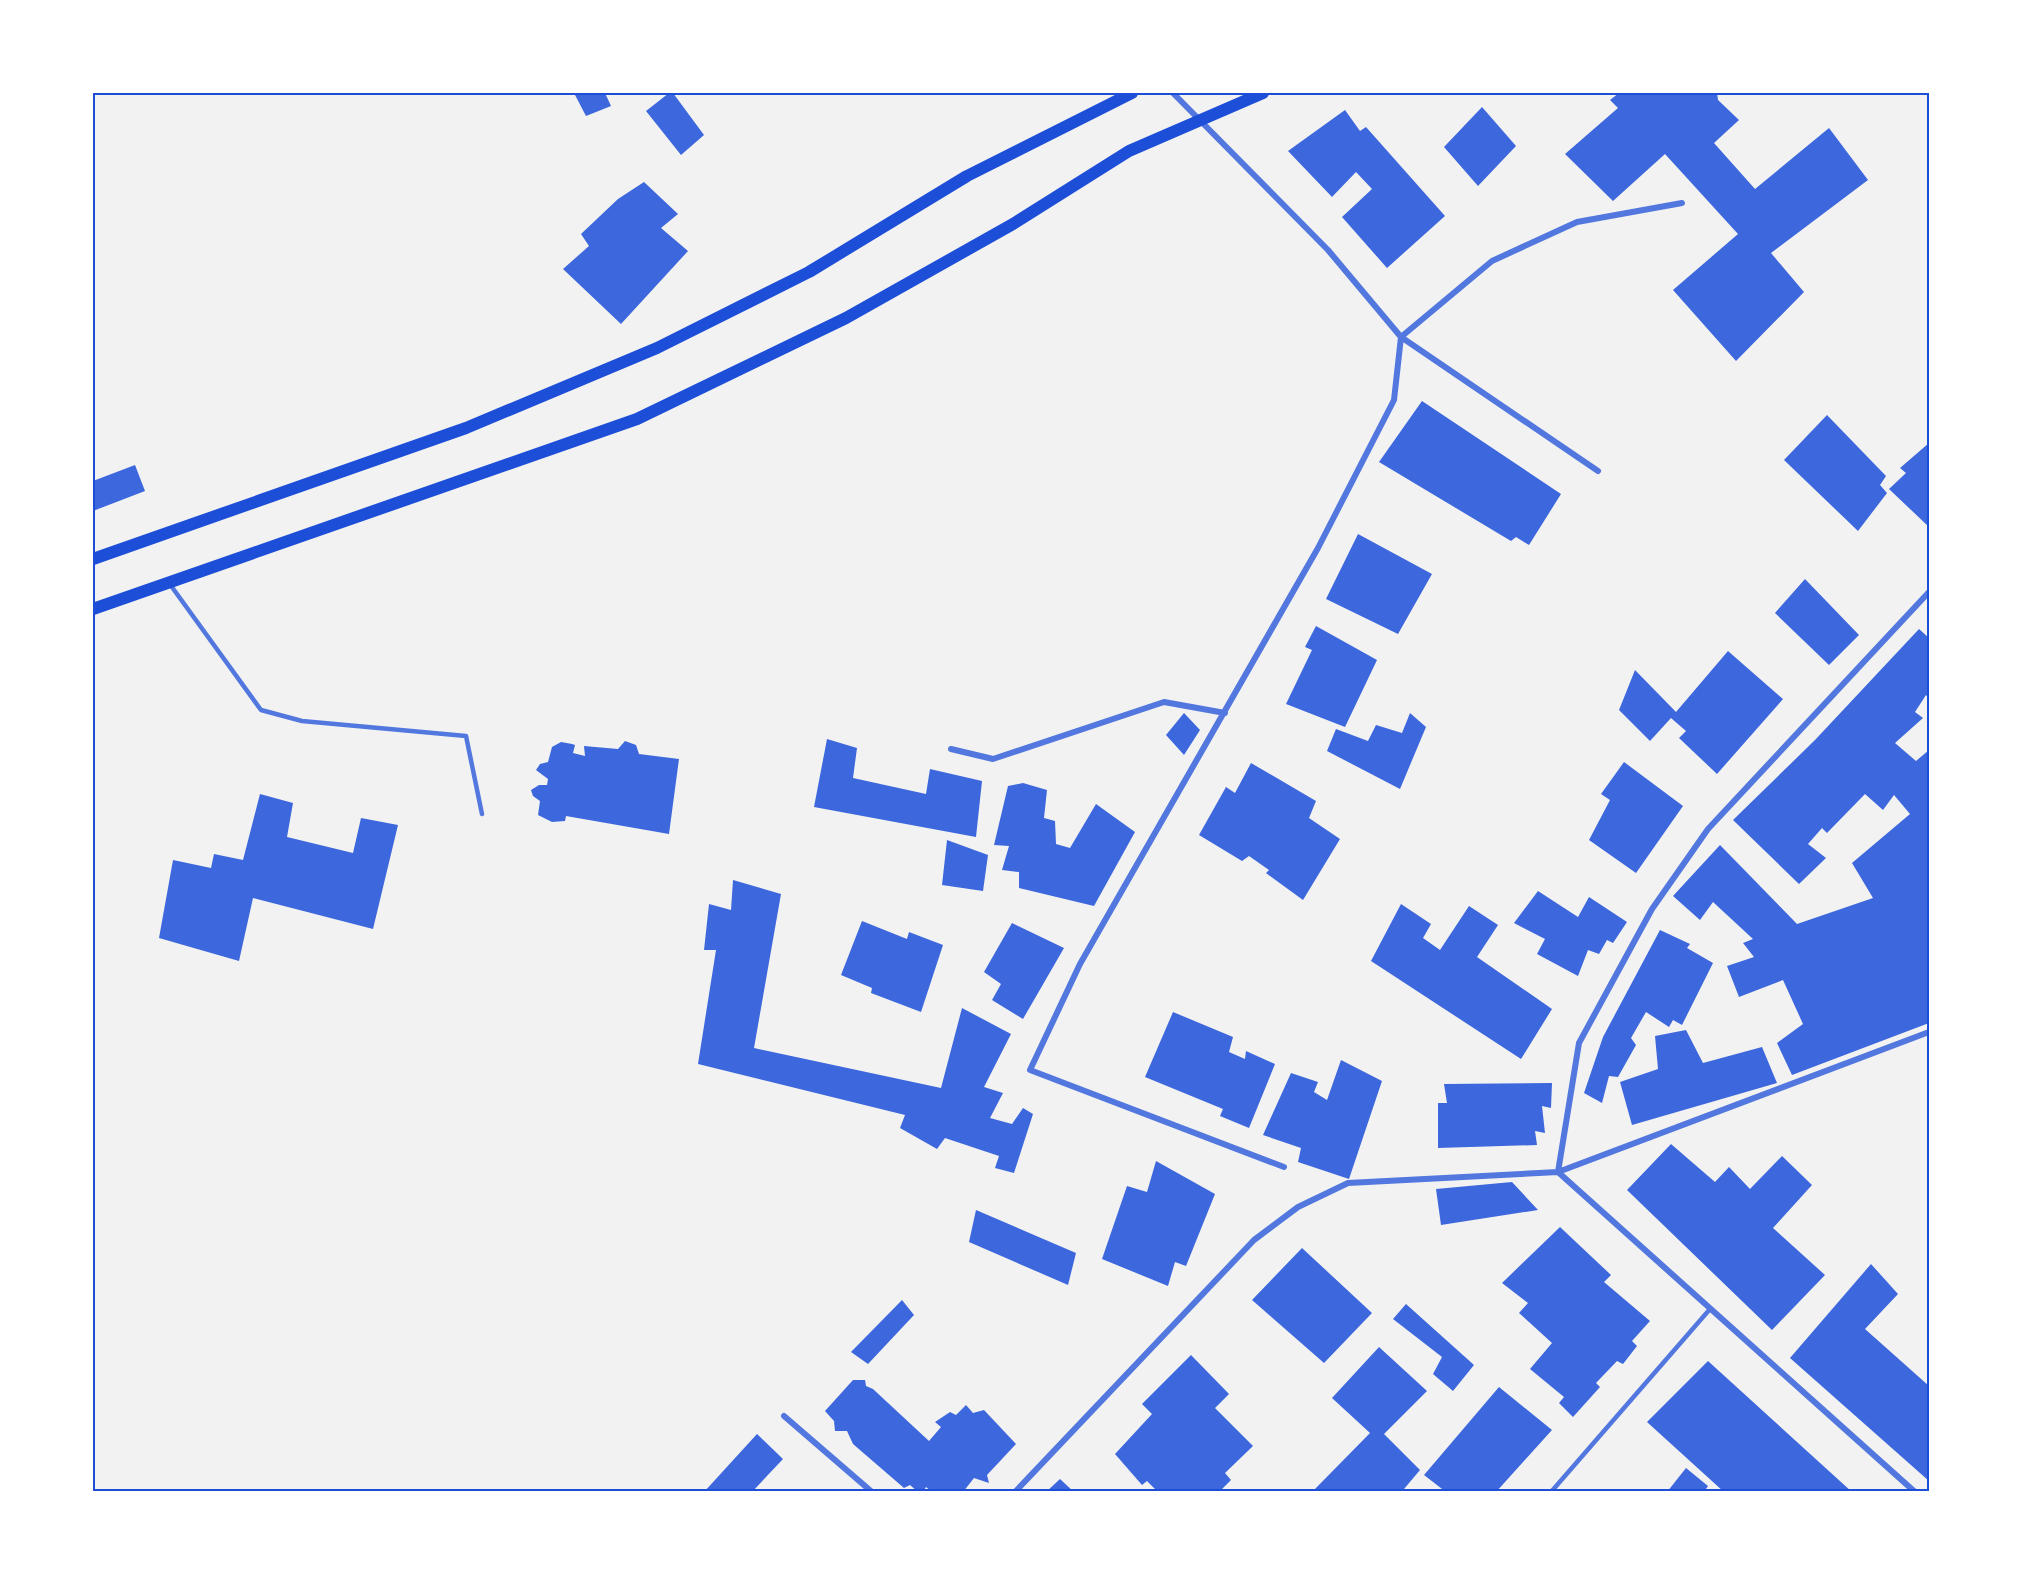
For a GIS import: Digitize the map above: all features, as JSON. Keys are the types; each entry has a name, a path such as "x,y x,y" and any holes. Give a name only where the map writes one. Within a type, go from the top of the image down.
{"main road":[{"path":"93,559 466,428 657,348 809,272 967,176 1132,93"},
{"path":"93,609 637,419 846,318 1013,224 1130,151 1263,93"}],"street":[{"path":"1173,93 1328,250 1401,338 1598,471"},
{"path":"1284,1167 1030,1070 1080,964 1318,548 1394,400 1401,338 1492,261 1578,222 1682,203"},
{"path":"1558,1172 1579,1043 1652,909 1708,829 1929,592"},
{"path":"951,749 993,759 1164,702 1225,713"},
{"path":"1015,1492 1254,1240 1298,1207 1348,1183 1558,1172 1929,1032"},
{"path":"1558,1172 1915,1492"},
{"path":"784,1416 872,1492"}],"lane":[{"path":"168,583 261,710 302,721 466,736 482,814"},
{"path":"1551,1492 1710,1309"}],"building":[{"path":"574,93 605,93 611,106 586,116"},
{"path":"669,93 673,93 704,135 681,155 646,111"},
{"path":"1619,93 1717,93 1718,100 1739,120 1714,143 1755,189 1829,128 1868,180 1771,253 1804,292 1736,361 1673,290 1738,234 1665,154 1613,201 1565,154 1618,108 1610,100"},
{"path":"1482,107 1516,146 1478,186 1444,147"},
{"path":"1345,110 1360,131 1366,127 1445,216 1387,268 1342,217 1372,189 1356,172 1332,197 1288,151"},
{"path":"644,182 678,214 661,228 688,251 621,324 563,269 589,246 581,234 618,199"},
{"path":"1422,401 1561,494 1529,545 1516,537 1511,541 1379,462"},
{"path":"1827,415 1886,476 1880,485 1887,493 1858,531 1784,460"},
{"path":"1929,443 1929,527 1889,489 1906,473 1900,468"},
{"path":"135,465 145,491 93,511 93,481"},
{"path":"1358,534 1432,574 1398,634 1326,599"},
{"path":"1805,579 1859,635 1829,665 1775,613"},
{"path":"1316,626 1377,660 1345,727 1286,704 1312,650 1305,647"},
{"path":"1919,629 1929,638 1929,699 1926,695 1915,712 1923,718 1895,743 1916,761 1929,750 1929,1023 1792,1075 1777,1043 1803,1024 1783,980 1739,997 1727,966 1754,957 1743,943 1753,939 1713,902 1700,920 1673,896 1720,845 1797,924 1873,898 1852,863 1910,814 1894,795 1883,810 1865,794 1827,833 1822,828 1808,844 1826,858 1799,884 1733,820 1815,740"},
{"path":"1728,651 1783,699 1717,774 1679,738 1686,731 1671,718 1650,741 1619,710 1635,670 1676,712"},
{"path":"1184,713 1200,730 1184,755 1166,735"},
{"path":"1410,713 1426,727 1400,789 1327,751 1336,729 1368,741 1376,725 1402,733"},
{"path":"827,739 857,748 853,778 926,794 930,769 982,781 976,837 814,807"},
{"path":"625,741 636,745 639,754 679,759 669,834 566,816 565,821 552,822 538,815 540,801 533,796 531,790 539,785 547,785 548,779 536,770 540,764 548,762 552,747 561,742 572,744 575,745 573,753 585,756 584,746 618,749"},
{"path":"1624,762 1683,806 1636,873 1589,840 1610,800 1601,794"},
{"path":"1251,763 1316,801 1309,818 1340,839 1303,900 1266,873 1269,870 1249,856 1242,861 1199,835 1226,787 1235,793"},
{"path":"1023,783 1047,790 1044,818 1055,821 1056,844 1070,848 1096,804 1135,832 1094,906 1019,888 1019,872 1002,870 1009,846 994,845 1008,786"},
{"path":"260,794 293,803 287,837 353,853 361,818 398,825 373,929 253,898 239,961 159,938 173,860 211,868 214,854 243,860"},
{"path":"947,840 988,855 983,891 942,885"},
{"path":"733,880 781,894 754,1048 941,1088 962,1008 1011,1034 984,1087 1003,1093 990,1118 1012,1124 1023,1108 1033,1114 1014,1173 995,1168 999,1156 945,1138 937,1149 900,1128 905,1115 698,1064 716,950 704,950 709,904 731,910"},
{"path":"1538,891 1578,917 1589,897 1627,922 1613,943 1607,940 1599,954 1588,950 1578,976 1537,954 1545,939 1514,923"},
{"path":"1401,904 1431,924 1423,938 1440,950 1469,906 1498,925 1477,957 1552,1009 1521,1059 1371,961"},
{"path":"862,921 907,939 909,932 943,945 921,1012 871,993 872,988 841,975"},
{"path":"1012,923 1064,948 1023,1019 992,1000 1001,984 984,972"},
{"path":"1660,930 1690,944 1687,948 1713,963 1682,1025 1673,1020 1669,1027 1646,1012 1631,1038 1636,1045 1618,1077 1609,1076 1602,1103 1584,1093 1603,1037"},
{"path":"1173,1012 1233,1037 1229,1052 1245,1059 1246,1051 1275,1064 1249,1128 1220,1116 1223,1109 1145,1077"},
{"path":"1686,1030 1703,1063 1762,1047 1777,1083 1632,1125 1620,1082 1658,1069 1655,1036"},
{"path":"1341,1060 1382,1081 1349,1179 1298,1162 1301,1148 1263,1135 1291,1073 1318,1082 1314,1092 1327,1100"},
{"path":"1552,1083 1551,1108 1542,1106 1545,1133 1535,1131 1537,1145 1438,1148 1438,1103 1447,1103 1444,1084"},
{"path":"1671,1144 1715,1182 1729,1167 1750,1189 1782,1156 1812,1185 1773,1228 1825,1275 1772,1330 1627,1190"},
{"path":"1156,1161 1215,1194 1186,1266 1175,1262 1168,1286 1102,1259 1127,1186 1147,1192"},
{"path":"1512,1182 1538,1210 1441,1225 1436,1189"},
{"path":"976,1210 1076,1253 1068,1285 969,1242"},
{"path":"1560,1227 1611,1275 1604,1282 1650,1321 1632,1341 1637,1346 1623,1364 1617,1361 1596,1383 1600,1387 1573,1417 1559,1403 1564,1397 1530,1369 1552,1343 1519,1313 1528,1303 1502,1283"},
{"path":"1302,1248 1372,1313 1324,1363 1252,1300"},
{"path":"1871,1264 1898,1294 1865,1329 1929,1386 1929,1481 1790,1358"},
{"path":"902,1300 914,1315 868,1364 851,1352"},
{"path":"1406,1304 1474,1365 1453,1391 1433,1374 1442,1357 1393,1319"},
{"path":"1379,1347 1427,1391 1384,1434 1420,1470 1404,1489 1407,1492 1319,1492 1315,1489 1370,1433 1332,1398"},
{"path":"1191,1355 1229,1394 1215,1408 1253,1446 1225,1473 1231,1480 1219,1492 1158,1492 1147,1481 1142,1485 1115,1454 1152,1414 1142,1404"},
{"path":"1708,1361 1852,1492 1724,1492 1647,1422"},
{"path":"853,1380 865,1380 866,1386 873,1389 929,1441 941,1427 935,1422 950,1412 956,1415 966,1405 973,1413 984,1410 1016,1444 987,1475 989,1483 974,1478 963,1492 932,1492 926,1487 923,1492 918,1492 910,1485 904,1488 853,1444 847,1431 835,1431 834,1421 825,1411"},
{"path":"1499,1387 1552,1430 1496,1492 1446,1492 1424,1475"},
{"path":"757,1434 783,1459 752,1492 704,1492"},
{"path":"1686,1468 1708,1486 1704,1492 1667,1492"},
{"path":"1060,1479 1074,1492 1046,1492"}]}
